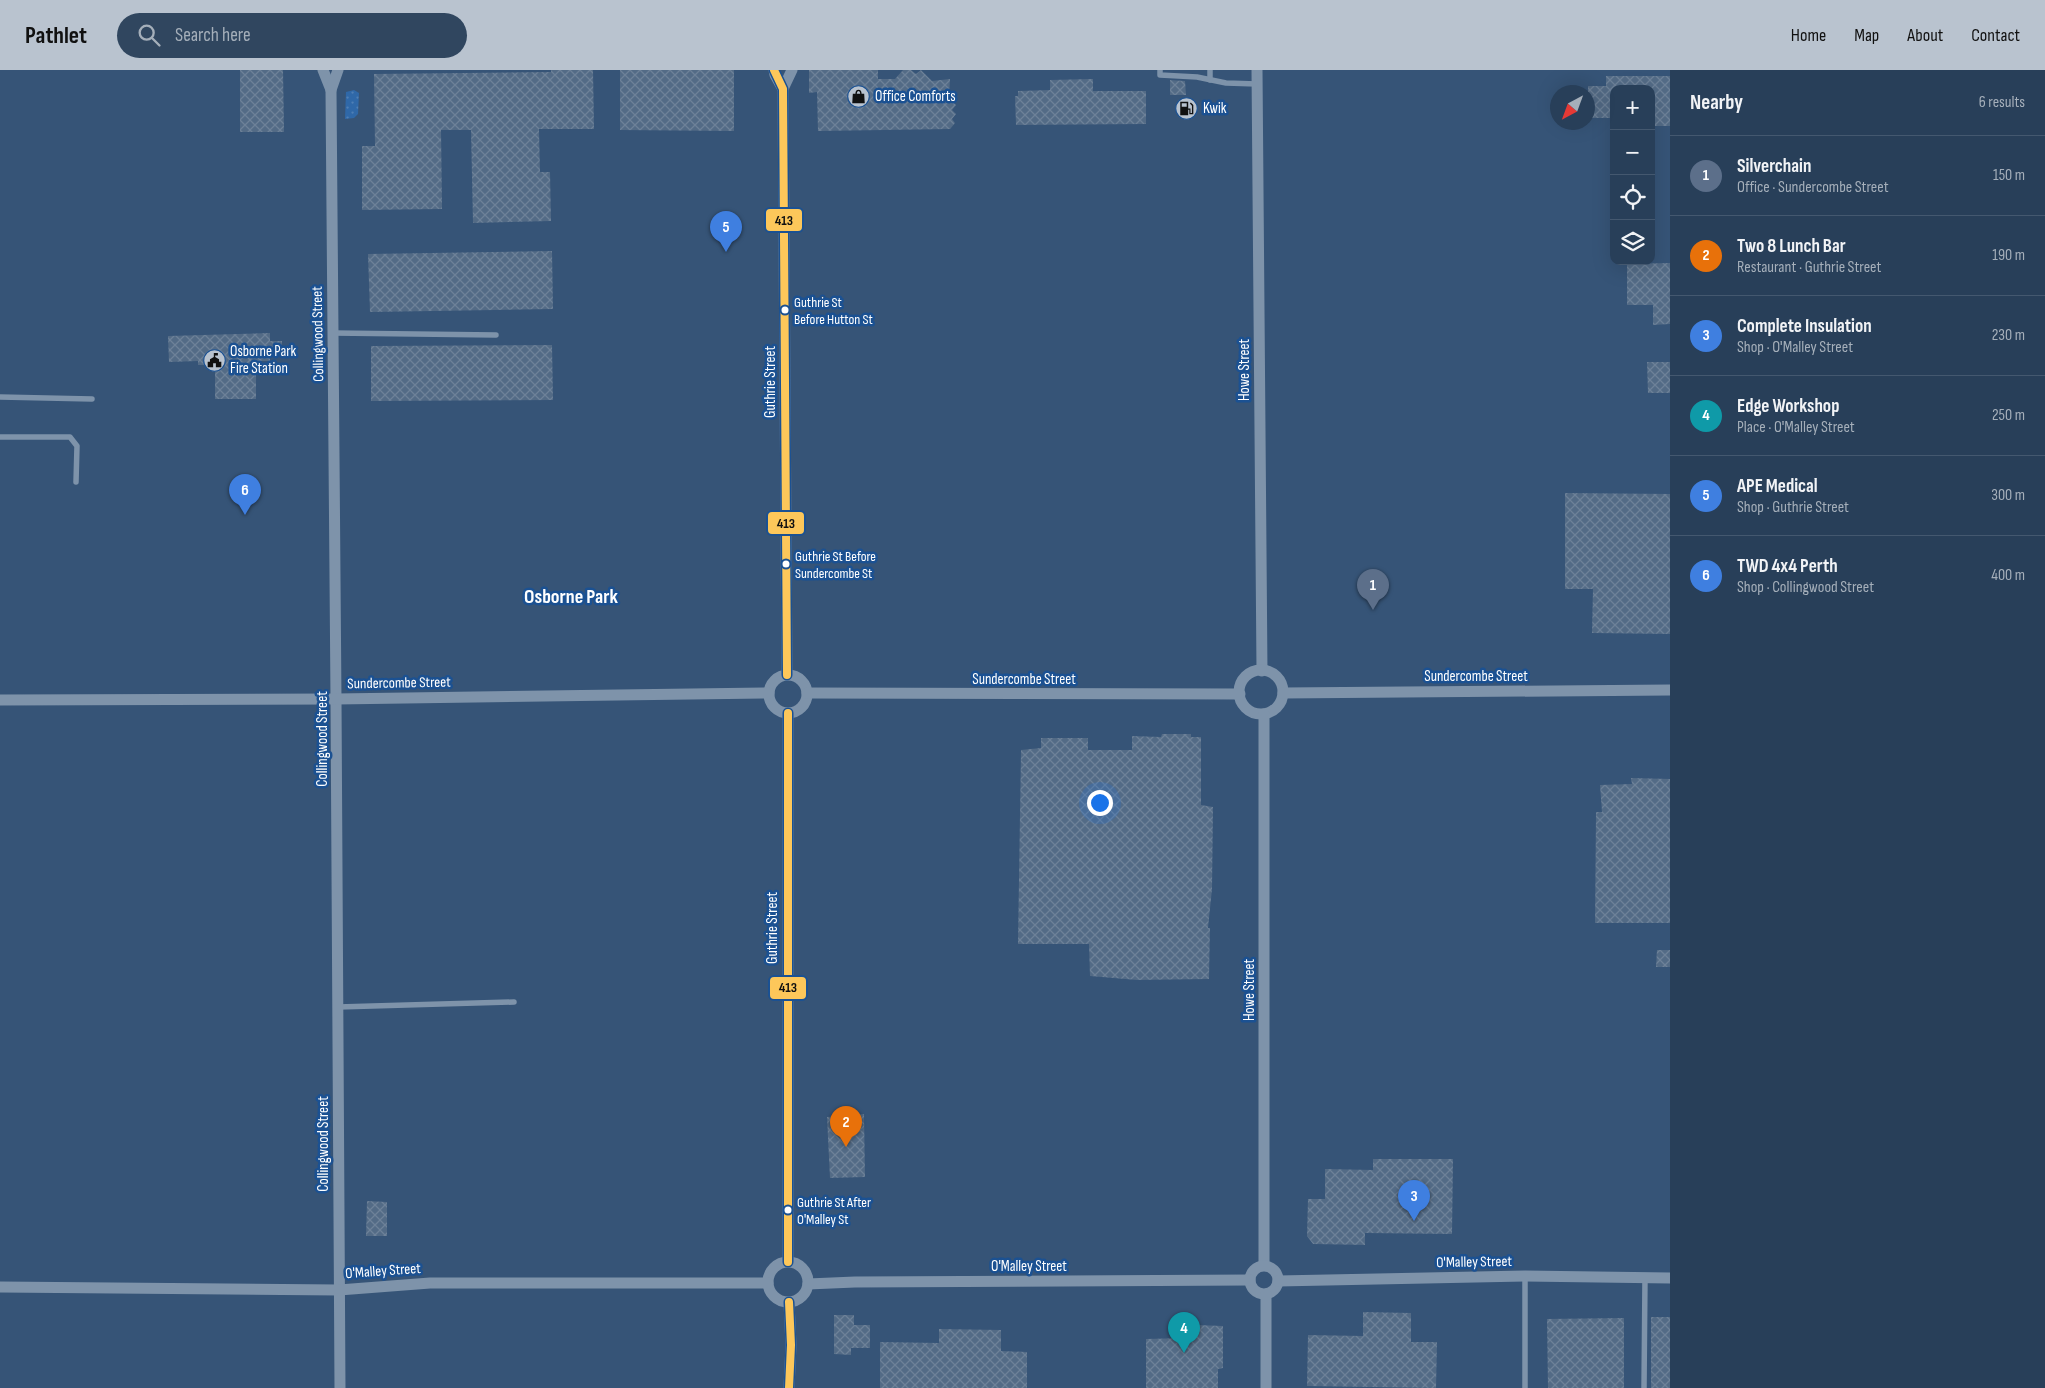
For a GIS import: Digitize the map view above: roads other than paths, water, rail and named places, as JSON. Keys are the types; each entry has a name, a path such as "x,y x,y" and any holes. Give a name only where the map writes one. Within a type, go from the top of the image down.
{"street":[{"name":"Collingwood Street","path":"323,70 331,90"},
{"name":"Collingwood Street","path":"338,70 331,90 340,1388"},
{"name":"Guthrie Street","path":"774,70 774,75 783,89"},
{"name":"Guthrie Street","path":"787,675 783,89 792,70"},
{"name":"Howe Street","path":"1257,70 1262,671"},
{"path":"1256,671 1262,671 1274,675 1282,686 1283,693 1282,699 1275,709 1264,714 1257,714 1245,707 1240,694 1240,688 1246,677 1256,671"},
{"path":"787,675 798,678 803,682 808,693 802,707 788,713 772,705 769,693 774,681 787,675"},
{"name":"Sundercombe Street","path":"1283,693 1670,690"},
{"name":"Sundercombe Street","path":"0,700 336,699 769,693"},
{"name":"Sundercombe Street","path":"808,693 1240,694"},
{"name":"Guthrie Street","path":"788,713 788,1262"},
{"name":"Howe Street","path":"1264,714 1264,1265"},
{"path":"788,1262 795,1263 805,1271 808,1284 807,1290 800,1299 788,1302 777,1299 772,1295 768,1284 772,1271 776,1266 788,1262"},
{"path":"1264,1265 1269,1266 1276,1272 1278,1281 1274,1290 1266,1294 1257,1292 1251,1285 1250,1280 1252,1271 1264,1265"},
{"name":"O'Malley Street","path":"1278,1281 1525,1276 1670,1278"},
{"name":"O'Malley Street","path":"808,1284 855,1282 1250,1280"},
{"name":"O'Malley Street","path":"0,1287 339,1290 430,1283 768,1284"},
{"path":"1266,1294 1266,1388"},
{"path":"788,1302 791,1345 788,1388"}],"lane":[{"path":"1160,70 1160,75 1196,76 1226,83 1257,84"},
{"path":"1210,70 1210,80"},
{"path":"333,333 496,335"},
{"path":"0,397 92,399"},
{"path":"0,437 70,437 77,446 76,482"},
{"path":"338,1007 514,1002"},
{"path":"1525,1276 1525,1388"},
{"path":"1644,1388 1645,1278"}],"place":[{"name":"Office Comforts","path":"859,96"},
{"name":"Kwik","path":"1187,108"},
{"name":"APE Medical","path":"726,252"},
{"name":"Guthrie St Before Hutton St","path":"785,310"},
{"name":"Osborne Park Fire Station","path":"214,360"},
{"name":"TWD 4x4 Perth","path":"245,515"},
{"name":"Guthrie St Before Sundercombe St","path":"786,564"},
{"name":"Silverchain","path":"1373,610"},
{"name":"Two 8 Lunch Bar","path":"846,1147"},
{"name":"Guthrie St After O'Malley St","path":"788,1210"},
{"name":"Complete Insulation","path":"1414,1221"},
{"name":"Edge Workshop","path":"1184,1353"}],"district":[{"name":"Osborne Park","path":"571,597"}]}
